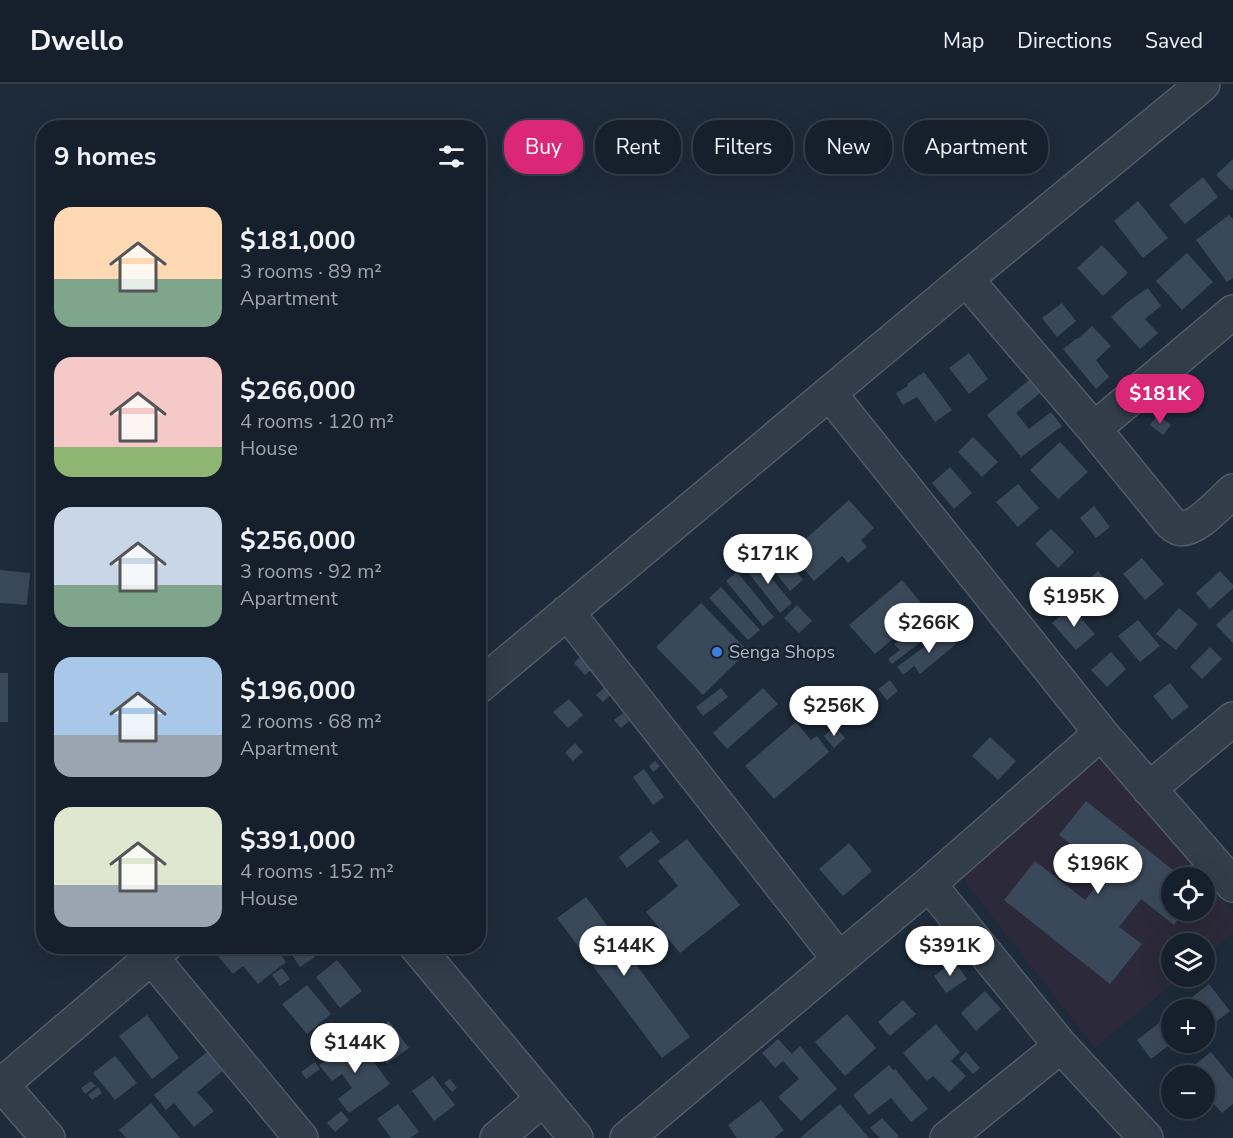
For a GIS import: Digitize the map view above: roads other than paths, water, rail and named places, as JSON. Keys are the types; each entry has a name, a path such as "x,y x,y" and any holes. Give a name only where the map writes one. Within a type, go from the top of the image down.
{"street":[{"path":"486,680 1203,84"},
{"path":"966,279 1177,528 1185,529 1194,526 1233,491"},
{"path":"1094,429 1233,312"},
{"path":"830,394 1101,733 1233,885"},
{"path":"567,612 839,959"},
{"path":"1149,789 1233,719"},
{"path":"627,1138 929,884 1101,733"},
{"path":"929,884 1061,1046 1146,1138"},
{"path":"48,1138 1,1085 157,954"},
{"path":"161,954 302,1138"},
{"path":"423,954 576,1138"},
{"path":"947,1138 1061,1046"},
{"path":"497,1138 543,1099"}],"place":[{"name":"Senga Shops","path":"717,652"}]}
